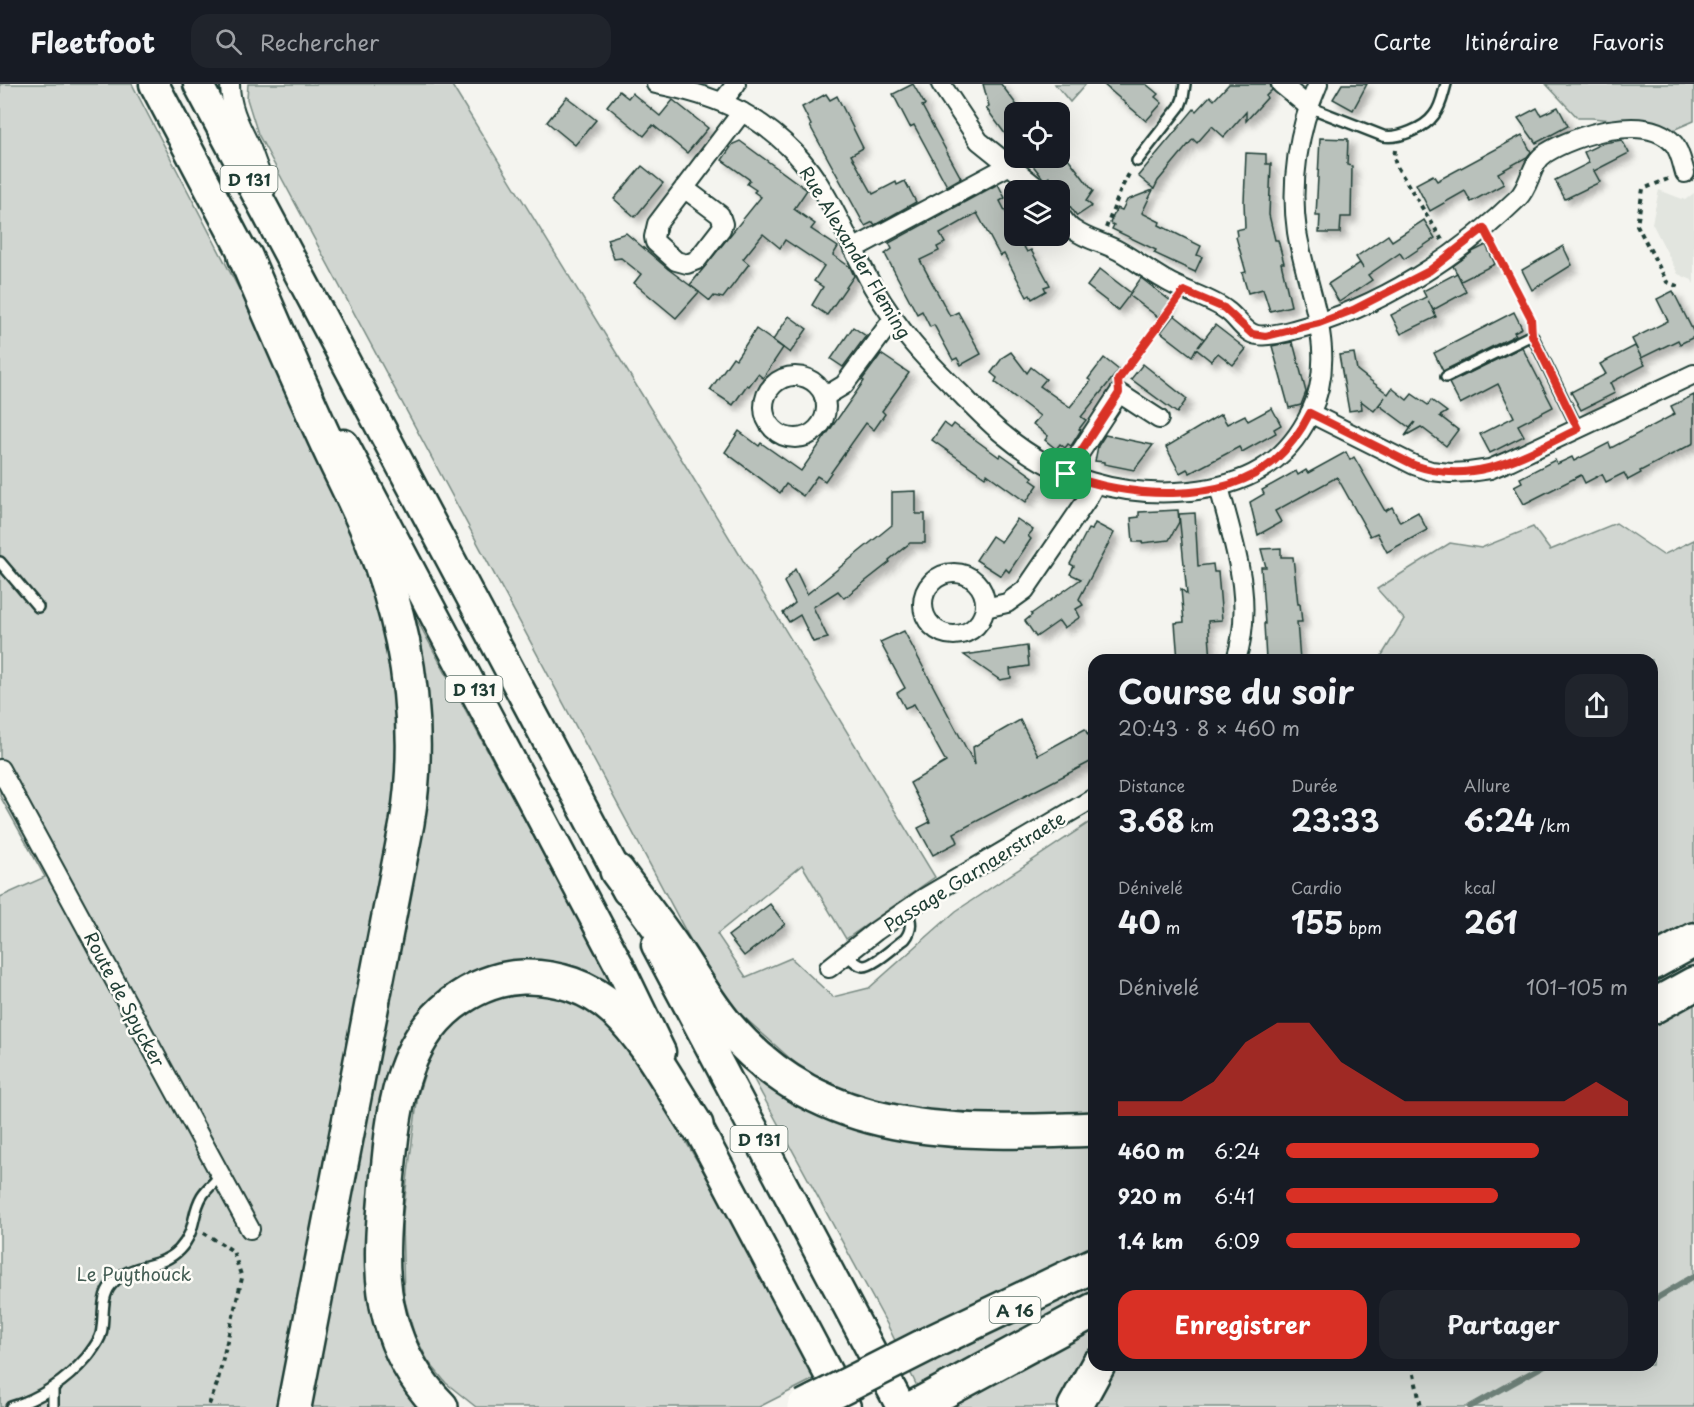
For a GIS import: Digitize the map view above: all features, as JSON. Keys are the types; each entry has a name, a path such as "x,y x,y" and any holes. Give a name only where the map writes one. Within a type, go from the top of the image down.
{"highway":[{"path":"245,256 375,549 406,655 413,714 412,770 407,823 294,1407"},
{"path":"617,872 728,1027 768,1066 820,1098 870,1117 926,1128 970,1131 1088,1129"},
{"path":"1658,960 1694,940"},
{"path":"441,1407 416,1377 398,1343 389,1316 383,1252 389,1161 399,1094 414,1049 431,1024 460,998 481,986 501,979 530,977 551,979 573,985 591,992 606,1003 636,1032 696,1125"},
{"path":"1658,1004 1694,984"},
{"name":"A 16","path":"837,1407 932,1348 1088,1269"},
{"name":"A 16","path":"915,1407 1088,1313"},
{"path":"804,1407 932,1348"},
{"path":"1075,1407 1095,1371"}],"main road":[{"name":"D 131","path":"154,84 613,955 696,1125 846,1407"},
{"name":"D 131","path":"198,84 901,1407"}],"street":[{"path":"230,84 234,113 252,152 299,275"},
{"name":"Rue Alexander Fleming","path":"656,84 688,90 722,102 742,112 780,139 808,168 819,184 871,283 893,319 928,362 994,427 1031,455 1066,474 1095,484 1126,490 1155,492 1180,492 1219,487 1246,478 1274,461 1298,434 1318,394 1323,354 1319,323 1300,246 1295,206 1299,150 1309,106 1318,84"},
{"path":"722,102 736,84"},
{"path":"941,84 980,141 1004,160"},
{"path":"1281,84 1309,106"},
{"path":"684,188 742,112"},
{"path":"1070,225 1075,231 1118,250 1153,274 1184,291 1224,308 1246,330 1257,335 1274,334 1319,323 1353,310 1420,276 1451,255 1524,192 1536,163 1543,155 1581,138 1612,129 1629,127 1661,134 1670,139 1676,147 1685,173"},
{"path":"853,249 1004,168"},
{"path":"1014,168 1028,180"},
{"path":"824,397 844,385 893,319"},
{"path":"1310,413 1414,465 1431,471 1450,473 1480,471 1499,466 1694,374"},
{"path":"1066,474 1119,393 1159,419"},
{"path":"985,608 1007,603 1025,590 1086,501 1095,484"},
{"path":"1219,487 1236,552 1243,591 1244,624 1237,654"},
{"name":"Route de Spycker","path":"0,769 250,1229"},
{"name":"Passage Garnaerstraete","path":"829,968 907,910 1088,802"}],"lane":[{"path":"1137,161 1180,106 1184,98 1185,84"},
{"path":"1309,106 1383,136 1396,137 1432,118 1446,84"},
{"path":"1446,377 1532,335 1578,429"},
{"path":"0,562 38,607"},
{"path":"11,1407 53,1389 72,1373 101,1336 105,1298 112,1284 132,1269 157,1263 172,1256 184,1244 193,1226 202,1196 221,1175"},
{"path":"53,1389 53,1407"}],"path":[{"path":"1396,137 1394,158 1396,165 1451,255"},
{"path":"1100,243 1122,187 1137,161"},
{"path":"1682,288 1667,282 1636,225 1643,189 1685,173"},
{"path":"1484,228 1531,318 1532,335"},
{"path":"1119,393 1118,380 1184,291"},
{"path":"193,1226 233,1251 242,1278 217,1384 208,1407"},
{"path":"1413,1371 1421,1407"}],"shaded area":[{"path":"1659,190 1685,200 1694,193 1694,284 1692,280 1678,274 1652,223"}],"green space":[{"name":"Le Puythouck","path":"0,84 132,84 290,387 384,594 399,729 396,808 308,1265 276,1407 0,1407 0,897 45,877 0,796"},
{"path":"248,84 451,84 935,877 846,939 802,865 717,934 746,977 791,958 833,997 869,988 956,911 1088,823 1088,1371 1658,1371 1658,654 1383,654 1404,619 1377,589 1450,543 1481,548 1533,527 1550,550 1616,523 1663,555 1694,540 1694,1407 927,1407 887,1324 746,1065 816,1082 735,1009 691,941 258,134 247,99"},
{"path":"1055,84 1086,84 1070,102"},
{"path":"1546,84 1694,84 1694,121 1673,130 1641,123 1578,118"},
{"path":"402,592 616,990 574,971 437,1003 376,1188 426,1407 304,1407 399,909"},
{"path":"530,992 571,1002 605,1020 635,1055 739,1232 816,1376 810,1381 759,1407 476,1407 446,1383 428,1361 414,1333 404,1298 402,1221 418,1095 433,1047 451,1023 489,1000"}],"building":[{"path":"913,84 925,105 922,106 961,178 947,186 914,125 910,127 893,94"},
{"path":"983,84 1001,84 1014,102 1004,102 1004,132 986,108 989,106"},
{"path":"1103,84 1146,84 1158,94 1155,97 1162,103 1146,121"},
{"path":"1229,84 1270,84 1272,90 1246,121 1246,112 1224,137 1212,126 1197,143 1193,139 1154,189 1138,176 1194,109 1196,111 1210,96 1214,100"},
{"path":"1342,84 1367,84 1353,110 1333,99"},
{"path":"619,91 628,98 632,93 660,116 673,100 708,128 687,153 653,125 644,136 607,106"},
{"path":"826,94 830,100 837,96 863,148 851,155 873,194 896,182 897,185 905,181 916,202 875,225 873,222 865,226 810,126 802,107"},
{"path":"567,97 596,120 575,145 547,122"},
{"path":"1558,107 1568,126 1536,143 1518,118 1537,108 1541,115"},
{"path":"1522,135 1531,152 1527,157 1498,173 1504,184 1471,202 1465,191 1430,211 1416,184 1433,175 1437,181"},
{"path":"1320,138 1348,139 1347,165 1352,166 1351,217 1341,217 1340,233 1319,233 1320,216 1316,216"},
{"path":"1622,140 1629,153 1594,171 1600,182 1565,199 1555,180 1589,163 1584,152 1603,143"},
{"path":"740,141 807,190 794,209 815,224 811,229 838,247 833,255 850,267 854,276 827,315 812,305 823,287 814,281 824,266 785,240 780,248 763,234 743,259 749,264 723,298 714,296 710,301 690,285 761,197 747,184 750,180 722,160 733,144"},
{"path":"1246,153 1266,154 1266,164 1271,164 1269,215 1284,263 1281,263 1291,306 1270,311 1263,289 1248,293 1242,273 1246,272 1236,237 1236,230 1245,228"},
{"path":"1070,161 1093,191 1086,201 1092,206 1077,216 1070,206 1070,180 1051,180 1049,177 1045,180 1035,168 1070,168"},
{"path":"642,166 663,183 635,217 614,199"},
{"path":"998,184 1004,196 1000,201 1004,209 1004,246 1024,246 1027,252 1031,250 1050,285 1044,287 1046,291 1032,299 1030,295 1027,297 1004,254 1000,256 977,213 940,234 945,243 937,247 939,251 920,260 950,316 958,312 981,354 961,365 957,358 953,360 934,325 930,327 922,311 917,314 885,254 892,249 889,243"},
{"path":"1153,190 1142,213 1160,222 1159,225 1201,246 1197,255 1202,257 1195,272 1154,253 1156,250 1112,229 1114,225 1110,223 1117,208 1122,210 1127,200"},
{"path":"1424,220 1435,238 1404,259 1400,253 1368,275 1372,280 1339,302 1328,284 1360,263 1356,257 1388,235 1392,241"},
{"path":"626,233 699,292 676,318 634,283 641,274 621,258 614,259 607,239"},
{"path":"1486,245 1495,264 1461,281 1453,266"},
{"path":"1563,246 1572,265 1532,290 1522,270"},
{"path":"1100,269 1131,293 1118,310 1087,286"},
{"path":"1457,273 1466,292 1433,310 1428,300 1436,317 1401,334 1391,315 1426,297 1423,291"},
{"path":"1141,278 1172,302 1158,317 1129,295"},
{"path":"1673,291 1694,337 1680,344 1678,340 1641,358 1645,365 1610,383 1615,393 1581,410 1571,392 1606,374 1600,364 1635,346 1641,357 1632,339 1668,321 1657,299"},
{"path":"1514,312 1522,328 1514,332 1516,335 1443,371 1434,353"},
{"path":"1174,315 1204,339 1198,347 1215,325 1246,349 1233,365 1218,353 1211,361 1196,349 1192,356 1161,332"},
{"path":"789,316 807,329 790,353 773,340"},
{"path":"853,327 866,336 843,367 831,359"},
{"path":"756,329 783,348 763,378 758,374 733,405 710,390 733,357 736,359"},
{"path":"1292,342 1306,392 1301,405 1289,408 1272,346"},
{"path":"1522,347 1553,407 1518,425 1524,436 1490,453 1480,434 1514,417 1498,384 1460,404 1449,383"},
{"path":"1011,352 1027,373 1031,367 1046,379 1040,386 1070,407 1091,381 1088,379 1104,358 1119,370 1081,417 1086,420 1071,446 1068,444 1065,448 1060,444 1056,449 1045,440 1048,436 1033,424 1040,416 995,382 997,378 991,373 1003,357"},
{"path":"1354,353 1357,370 1388,394 1392,388 1407,400 1412,394 1428,405 1431,400 1447,412 1440,416 1458,430 1446,446 1421,427 1405,436 1415,422 1410,428 1379,405 1385,397 1374,411 1361,401 1362,409 1349,411 1339,355"},
{"path":"881,354 909,373 882,411 885,414 874,430 866,423 825,481 817,476 803,496 786,484 780,493 725,452 739,431 759,446 761,443 801,471"},
{"path":"1143,364 1187,399 1177,413 1131,379"},
{"path":"1694,395 1694,443 1640,471 1641,473 1628,480 1624,473 1606,482 1602,474 1585,483 1581,475 1524,504 1514,486 1522,482 1520,478 1555,460 1557,464 1572,457 1574,461 1609,443 1611,448 1675,414 1671,406"},
{"path":"1272,408 1281,425 1274,429 1276,433 1242,452 1239,447 1190,473 1187,469 1180,473 1166,447 1221,414 1227,424 1245,415 1248,421"},
{"path":"944,423 951,428 954,424 999,457 1001,454 1033,477 1031,480 1038,485 1026,502 987,474 985,477 932,440"},
{"path":"1105,435 1153,445 1134,470 1104,464 1104,462 1095,461 1098,446"},
{"path":"1346,452 1350,460 1354,457 1385,511 1392,507 1400,522 1418,512 1427,530 1387,552 1377,533 1370,536 1337,477 1275,511 1281,522 1258,535 1250,502 1264,494 1262,490 1296,471 1298,475 1306,470 1308,473"},
{"path":"916,491 916,514 925,514 925,543 910,543 844,598 838,591 813,607 828,638 813,642 800,615 789,622 783,613 795,603 784,582 795,569 807,594 892,525 892,492"},
{"path":"1178,510 1179,522 1169,540 1133,542 1131,518 1139,517 1139,512"},
{"path":"1195,513 1198,566 1213,564 1214,572 1218,572 1222,620 1208,621 1211,654 1178,654 1175,623 1184,622 1181,589 1187,594 1179,514"},
{"path":"1017,519 1033,530 1028,536 1031,539 1009,572 1006,569 1001,576 976,560 992,536 1001,542"},
{"path":"1095,523 1114,533 1079,599 1083,605 1076,609 1080,617 1064,628 1059,621 1036,637 1025,621 1031,614 1081,579 1070,574 1074,566 1070,564 1088,529 1092,530"},
{"path":"1281,548 1281,557 1293,557 1302,622 1297,622 1300,654 1266,654 1261,567 1266,567 1261,549"},
{"path":"904,631 975,765 973,747 1020,720 1038,755 1085,729 1088,735 1088,763 954,833 958,842 933,855 918,828 930,822 910,783 946,762 914,704 905,708 897,693 905,688 880,642"},
{"path":"1027,646 1029,666 1010,669 1011,678 1000,680 964,655"},
{"path":"770,904 785,924 744,956 728,936"}],"waterway":[{"path":"1658,1297 1694,1276"},
{"path":"1470,1407 1534,1371"}],"route":[{"path":"1484,228 1531,318 1532,335 1578,429 1499,466 1480,471 1450,473 1431,471 1414,465 1310,413 1298,434 1274,461 1246,478 1219,487 1180,492 1126,490 1095,484 1066,474 1119,393 1118,380 1184,291 1224,308 1252,334 1266,336 1319,323 1353,310 1429,271 1484,228"}]}
